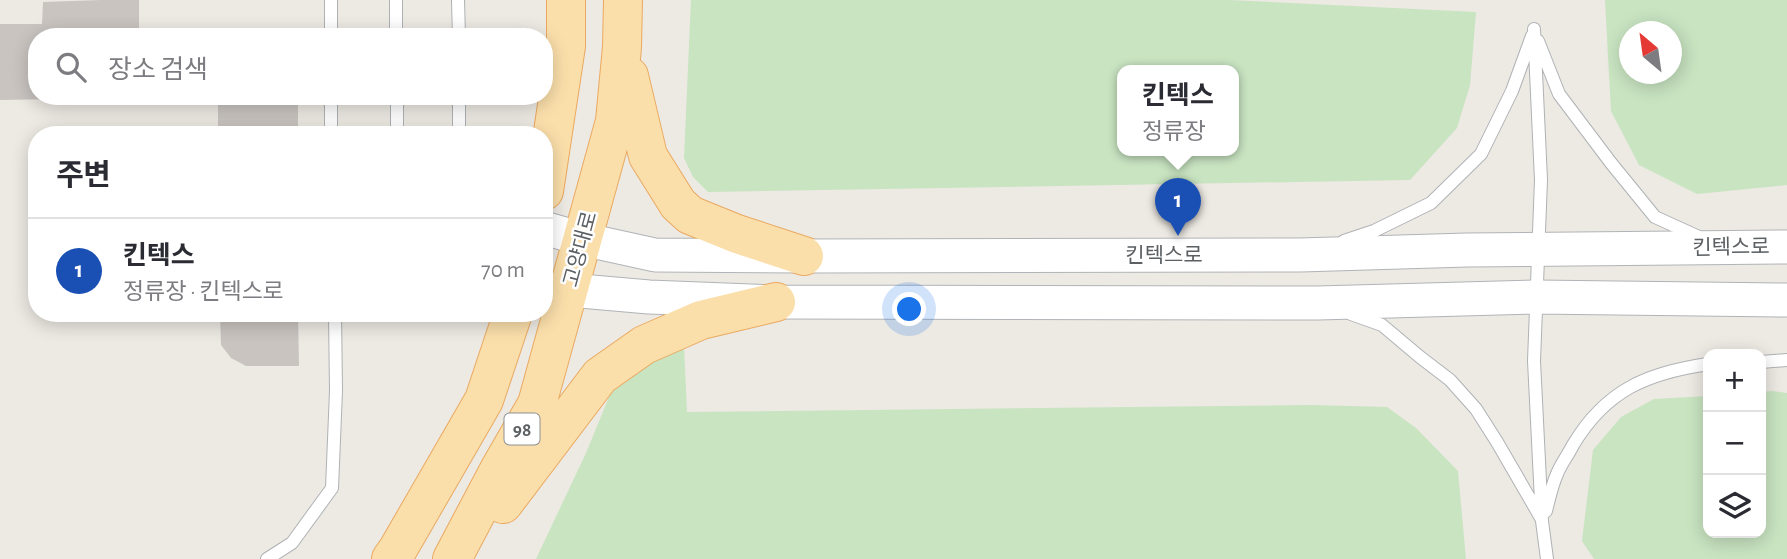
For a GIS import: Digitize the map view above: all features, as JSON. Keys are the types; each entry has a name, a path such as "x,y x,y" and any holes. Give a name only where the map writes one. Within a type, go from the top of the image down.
{"main road":[{"path":"553,132 566,46 566,0"},
{"name":"고양대로","path":"553,310 557,287 582,239 615,121 622,47 623,0"},
{"path":"622,47 648,156 678,204 690,215 804,256"},
{"name":"킨텍스로","path":"553,231 655,255 1300,255 1537,249 1787,247"},
{"path":"557,287 649,297 776,302 1318,303 1536,297 1787,300"},
{"path":"461,559 600,376 644,345 701,320 776,302"},
{"name":"98","path":"391,559 484,400 510,322"},
{"name":"고양대로","path":"452,559 537,404 551,322"}],"lane":[{"path":"331,0 331,28"},
{"path":"396,0 396,28"},
{"path":"458,0 458,28"},
{"path":"1534,29 1559,93 1611,163 1656,217 1722,247"},
{"path":"1534,29 1541,180 1534,361 1542,521 1547,559"},
{"path":"1300,255 1374,232 1431,203 1481,154 1512,91 1534,29"},
{"path":"331,105 331,126"},
{"path":"397,105 397,126"},
{"path":"459,105 459,126"},
{"path":"1318,303 1382,325 1450,380 1476,409 1542,521"},
{"path":"267,559 292,543 332,488 337,391 335,322"},
{"path":"1766,362 1787,360"},
{"path":"1542,521 1557,473 1581,432 1611,399 1649,378 1679,369 1703,366"}],"green space":[{"path":"691,0 1229,0 1476,12 1470,85 1457,128 1410,180 708,192 693,177 684,158"},
{"path":"1605,0 1787,0 1787,185 1697,194 1639,165 1611,111"},
{"path":"684,347 687,412 1311,405 1387,407 1416,428 1458,471 1466,559 536,559 586,453 616,380"},
{"path":"1766,392 1787,393 1787,559 1594,559 1582,541 1593,450 1621,417 1654,399 1703,396 1703,538 1766,538"}],"building":[{"path":"139,0 139,28 28,28 28,100 0,100 0,24 42,24 43,2"},
{"path":"218,105 298,105 298,126 218,126"},
{"path":"220,322 298,322 299,366 246,366 231,358 221,345"}],"place":[{"name":"킨텍스","path":"1178,236"}]}
